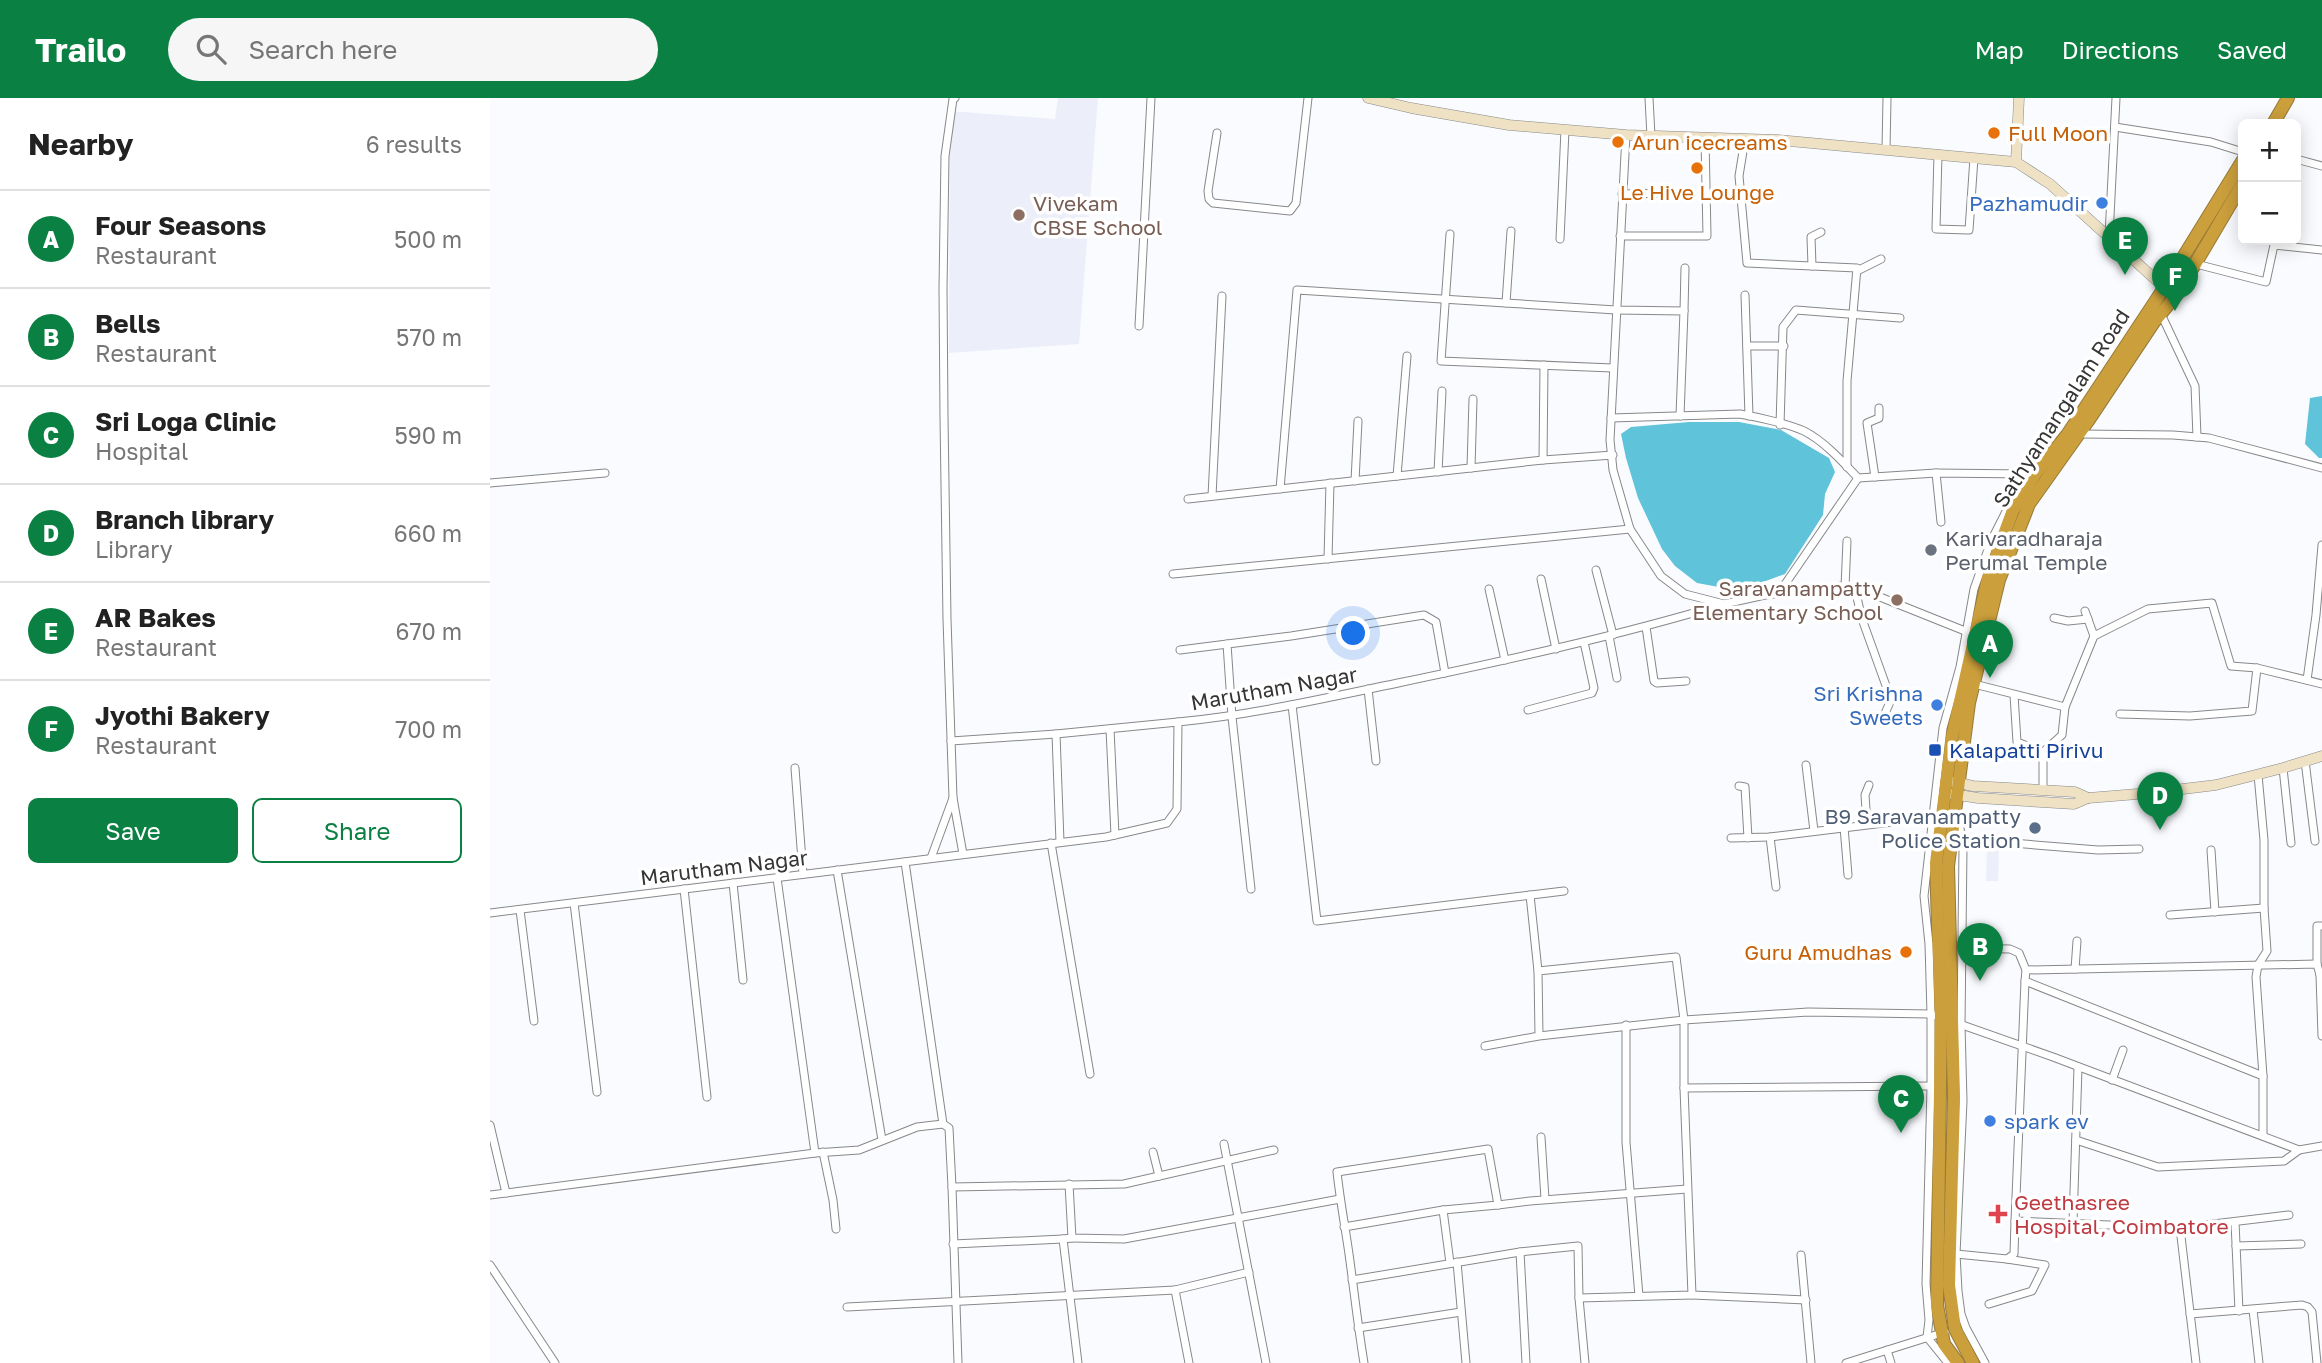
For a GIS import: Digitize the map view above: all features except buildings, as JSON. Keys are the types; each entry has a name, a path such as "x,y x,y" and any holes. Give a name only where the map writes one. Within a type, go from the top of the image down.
{"highway":[{"path":"2276,119 2288,98"},
{"name":"Sathyamangalam Road","path":"1958,1363 1941,1334 1937,1294 1947,1020 1936,875 1952,791 1952,737 1971,634 2013,510 2030,474 2067,435 2166,285 2238,168"},
{"path":"1952,791 1969,703 1999,580 2029,504 2161,313 2178,293 2238,192"},
{"path":"1947,1020 1954,1097 1949,1285 1955,1329 1973,1363"}],"main road":[{"path":"1368,98 1412,103 1509,125 1626,135 1745,139 2016,162 2050,184 2155,280 2178,293"},
{"path":"2016,162 2019,98"},
{"path":"1952,791 2074,804 2088,797 2216,785 2322,756"},
{"path":"1952,791 2043,790 2075,792 2088,797"}],"street":[{"path":"954,98 945,156 943,289 953,798 963,855"},
{"path":"1139,326 1152,98"},
{"path":"1217,133 1209,199 1213,203 1290,211 1296,203 1308,98"},
{"path":"1649,98 1651,136"},
{"path":"1886,150 1888,98"},
{"path":"2109,236 2116,98"},
{"path":"2115,127 2211,142 2238,150"},
{"path":"1560,239 1565,130"},
{"path":"1626,135 1610,440 1614,470 1630,528 1661,576 1685,594 1724,604 1779,593 1845,587 1865,591 1971,634 1943,728 1924,897 1929,944 1964,1101 1956,1254 1961,1314 1971,1340 1985,1363"},
{"path":"1620,236 1707,236 1705,138"},
{"path":"1745,139 1739,176 1747,263 1857,268 1847,381 1847,467"},
{"path":"1938,154 1936,229 1969,230 1974,158"},
{"path":"2301,160 2322,166"},
{"path":"1622,194 1675,193"},
{"path":"1506,303 1511,231"},
{"path":"1812,266 1811,237 1821,232"},
{"path":"1450,234 1441,361 1614,368"},
{"path":"2196,264 2266,282 2274,245 2322,250"},
{"path":"1857,271 1881,259"},
{"path":"1680,416 1685,268"},
{"path":"1280,489 1297,290 1616,310 1684,311"},
{"path":"1745,295 1749,416"},
{"path":"1212,496 1222,296"},
{"path":"1780,425 1783,327 1796,310 1900,318"},
{"path":"2161,313 2194,386 2197,437"},
{"path":"1747,346 1784,346"},
{"path":"1397,476 1407,356"},
{"path":"1543,460 1544,365"},
{"path":"1438,472 1442,391"},
{"path":"1471,468 1473,399"},
{"path":"1875,477 1867,423 1879,418 1879,408"},
{"path":"1611,418 1740,414 1749,416 1804,431 1858,478 1936,473 2030,474"},
{"path":"1356,481 1358,421"},
{"path":"2079,434 2197,437 2322,468"},
{"path":"1188,499 1543,460 1613,455"},
{"path":"490,483 605,473"},
{"path":"1936,473 1941,522"},
{"path":"1779,593 1858,478"},
{"path":"1328,559 1330,484"},
{"path":"1173,574 1630,528"},
{"path":"1845,587 1847,541"},
{"path":"2307,680 2319,615 2322,545"},
{"path":"1596,570 1617,677"},
{"path":"1541,579 1556,649"},
{"path":"1489,589 1505,660"},
{"path":"1855,589 1862,619 1889,694 1883,718"},
{"path":"2094,636 2148,609 2211,603 2231,666 2257,668 2322,684"},
{"name":"Marutham Nagar","path":"490,913 1055,843 1115,835 1167,823 1177,809 1178,722 1232,717 1445,673 1611,636 1724,604"},
{"path":"1180,650 1424,615 1436,622 1445,673"},
{"path":"2043,790 2043,752 2062,735 2066,708 2094,636 2086,615 2068,621 2054,618"},
{"path":"1647,627 1654,681 1686,681"},
{"path":"1528,710 1592,693 1594,688 1584,642"},
{"path":"1227,644 1232,717 1251,889"},
{"path":"2120,714 2190,716 2252,711 2257,668"},
{"path":"1974,684 2066,708"},
{"path":"1368,689 1377,761"},
{"path":"2014,695 2017,742 2043,752"},
{"path":"1292,705 1317,921 1564,891"},
{"path":"951,741 1178,722"},
{"path":"1110,729 1115,835"},
{"path":"1055,734 1055,843 1090,1074"},
{"path":"2305,761 2315,841"},
{"path":"1806,765 1814,831"},
{"path":"795,768 803,874"},
{"path":"2284,768 2291,843"},
{"path":"2258,775 2264,841 2266,951 2258,965 2256,977 2263,1076 2263,1136"},
{"path":"1867,824 1865,795 1869,785"},
{"path":"1739,786 1745,787 1748,838"},
{"path":"1948,1363 1927,1337 1929,1320 1926,1284 1931,1086 1962,948 1962,839 1952,791"},
{"path":"931,858 953,798"},
{"path":"1731,838 1770,837 1933,817"},
{"path":"1844,827 1848,875"},
{"path":"1770,837 1776,887"},
{"path":"1962,839 2098,850 2139,849"},
{"path":"2211,850 2215,912"},
{"path":"905,862 943,1124"},
{"path":"837,870 882,1140"},
{"path":"778,878 819,1152 836,1228"},
{"path":"733,883 743,980"},
{"path":"684,889 707,1097"},
{"path":"1530,895 1538,971 1539,1036"},
{"path":"574,903 597,1092"},
{"path":"2170,915 2264,908"},
{"path":"520,910 534,1021"},
{"path":"2322,926 2317,926 2316,964 2321,975 2322,1036"},
{"path":"2075,969 2077,941"},
{"path":"1962,948 2010,949 2019,953 2026,970 2014,1254 2007,1259"},
{"path":"1538,971 1676,957 1684,1020 1692,1295"},
{"path":"2026,970 2316,964"},
{"path":"2025,981 2263,1076"},
{"path":"1485,1046 1539,1036 1626,1026 1808,1012 1947,1020 2299,1150"},
{"path":"1626,1026 1626,1142 1639,1296"},
{"path":"2112,1080 2123,1050"},
{"path":"2073,1223 2078,1067"},
{"path":"1684,1088 1931,1086"},
{"path":"490,1195 819,1152 859,1150 916,1127 943,1124 949,1128 958,1363"},
{"path":"490,1125 506,1193"},
{"path":"1541,1138 1545,1199"},
{"path":"2076,1140 2158,1167 2284,1161 2299,1150 2322,1146"},
{"path":"1224,1144 1266,1363"},
{"path":"1364,1363 1337,1172 1488,1149 1498,1205"},
{"path":"952,1187 1124,1184 1274,1150"},
{"path":"1153,1152 1159,1176"},
{"path":"1069,1184 1072,1238"},
{"path":"1344,1227 1443,1210 1545,1199 1687,1189"},
{"path":"953,1244 1072,1238 1124,1240 1340,1199"},
{"path":"1443,1210 1461,1312 1466,1363"},
{"path":"2015,1221 2180,1228 2289,1215"},
{"path":"2235,1222 2239,1311"},
{"path":"2180,1228 2196,1363"},
{"path":"1063,1240 1078,1363"},
{"path":"2236,1246 2301,1244"},
{"path":"1352,1280 1520,1252 1578,1246 1585,1363"},
{"path":"1520,1252 1527,1363"},
{"path":"1956,1254 2045,1265 2032,1291 1989,1304"},
{"path":"1801,1255 1811,1363"},
{"path":"490,1265 555,1363"},
{"path":"847,1307 1175,1290 1249,1272"},
{"path":"1175,1290 1189,1363"},
{"path":"1580,1298 1692,1295 1806,1300"},
{"path":"2190,1314 2302,1305 2308,1307 2312,1312 2317,1363"},
{"path":"2253,1310 2259,1363"},
{"path":"1358,1328 1461,1312"},
{"path":"1846,1363 1955,1329"},
{"path":"1887,1350 1891,1363"}],"shaded area":[{"name":"Vivekam CBSE School","path":"1058,98 1098,98 1079,344 949,353 950,111 1055,119"},
{"path":"1987,850 1999,850 1998,881 1986,881"}],"water":[{"path":"2322,396 2322,458 2319,458 2305,444 2310,398"},
{"path":"1689,422 1739,422 1781,430 1829,458 1835,472 1825,494 1823,515 1785,574 1736,589 1697,583 1675,566 1662,549 1638,498 1621,434 1631,427"}],"place":[{"name":"Full Moon","path":"1994,133"},
{"name":"Arun icecreams","path":"1618,142"},
{"name":"Le Hive Lounge","path":"1697,168"},
{"name":"Pazhamudir","path":"2102,203"},
{"name":"Vivekam CBSE School","path":"1019,215"},
{"name":"AR Bakes","path":"2125,275"},
{"name":"Jyothi Bakery","path":"2175,311"},
{"name":"Karivaradharaja Perumal Temple","path":"1931,550"},
{"name":"Saravanampatty Elementary School","path":"1897,600"},
{"name":"Four Seasons","path":"1990,678"},
{"name":"Sri Krishna Sweets","path":"1937,705"},
{"name":"Kalapatti Pirivu","path":"1935,750"},
{"name":"B9 Saravanampatty Police Station","path":"2035,828"},
{"name":"Branch library","path":"2160,830"},
{"name":"Guru Amudhas","path":"1906,952"},
{"name":"Bells","path":"1980,981"},
{"name":"spark ev","path":"1990,1121"},
{"name":"Sri Loga Clinic","path":"1901,1133"},
{"name":"Geethasree Hospital, Coimbatore","path":"1998,1214"}]}
